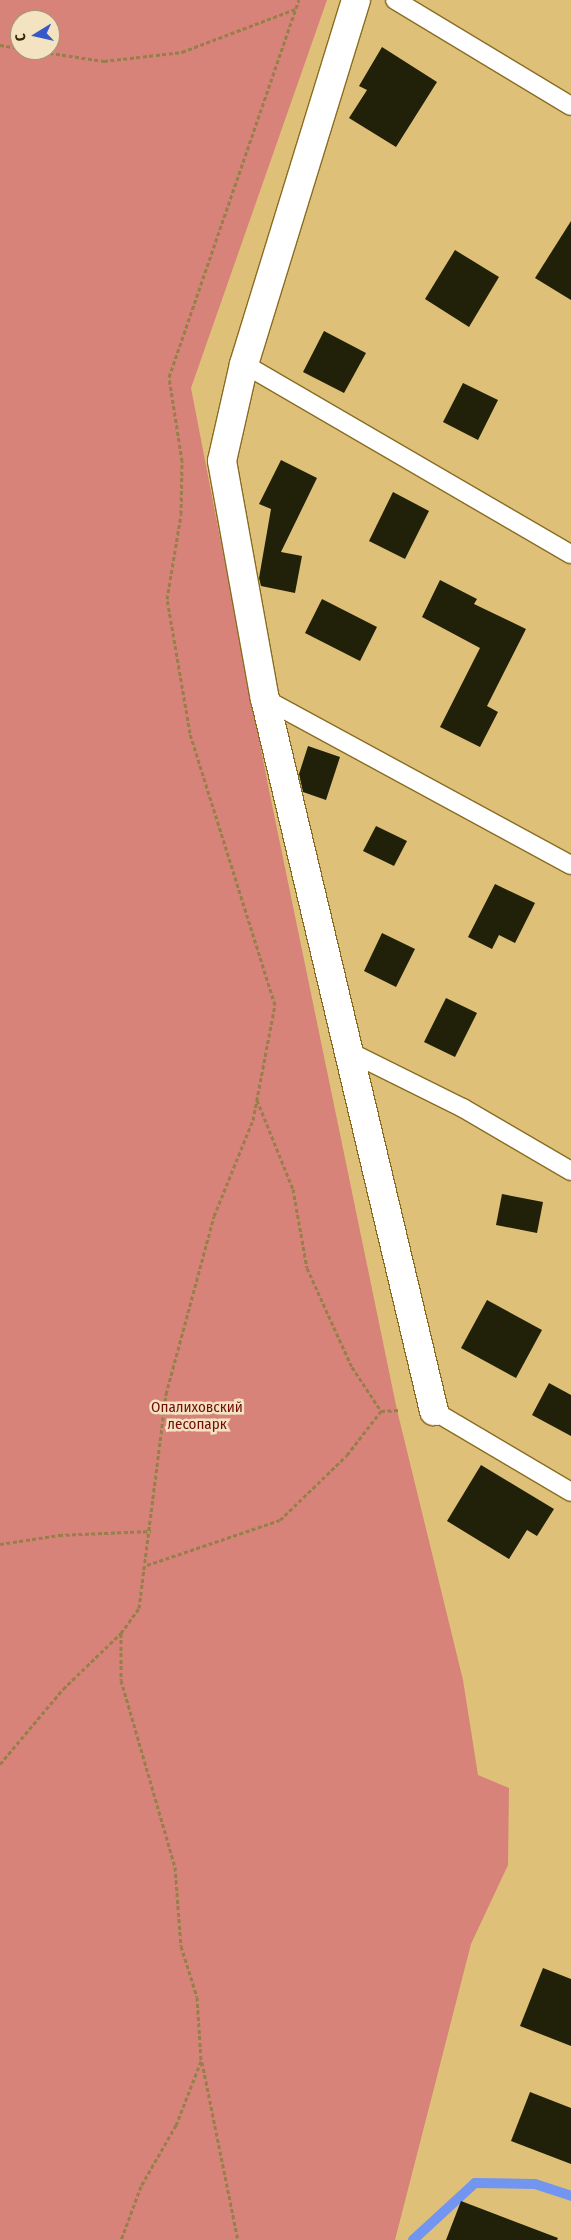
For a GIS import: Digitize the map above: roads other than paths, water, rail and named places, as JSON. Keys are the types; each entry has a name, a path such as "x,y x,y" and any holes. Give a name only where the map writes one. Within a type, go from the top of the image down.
{"street":[{"path":"356,0 244,364 222,462 265,700 346,1050 434,1411"}],"lane":[{"path":"395,0 571,106"},
{"path":"244,364 571,554"},
{"path":"265,700 571,865"},
{"path":"346,1050 463,1108 571,1171"},
{"path":"434,1411 571,1492"}],"waterway":[{"path":"413,2240 475,2183 535,2184 571,2196"}],"park label":[{"name":"Опалиховский лесопарк","path":"197,1416"}]}
